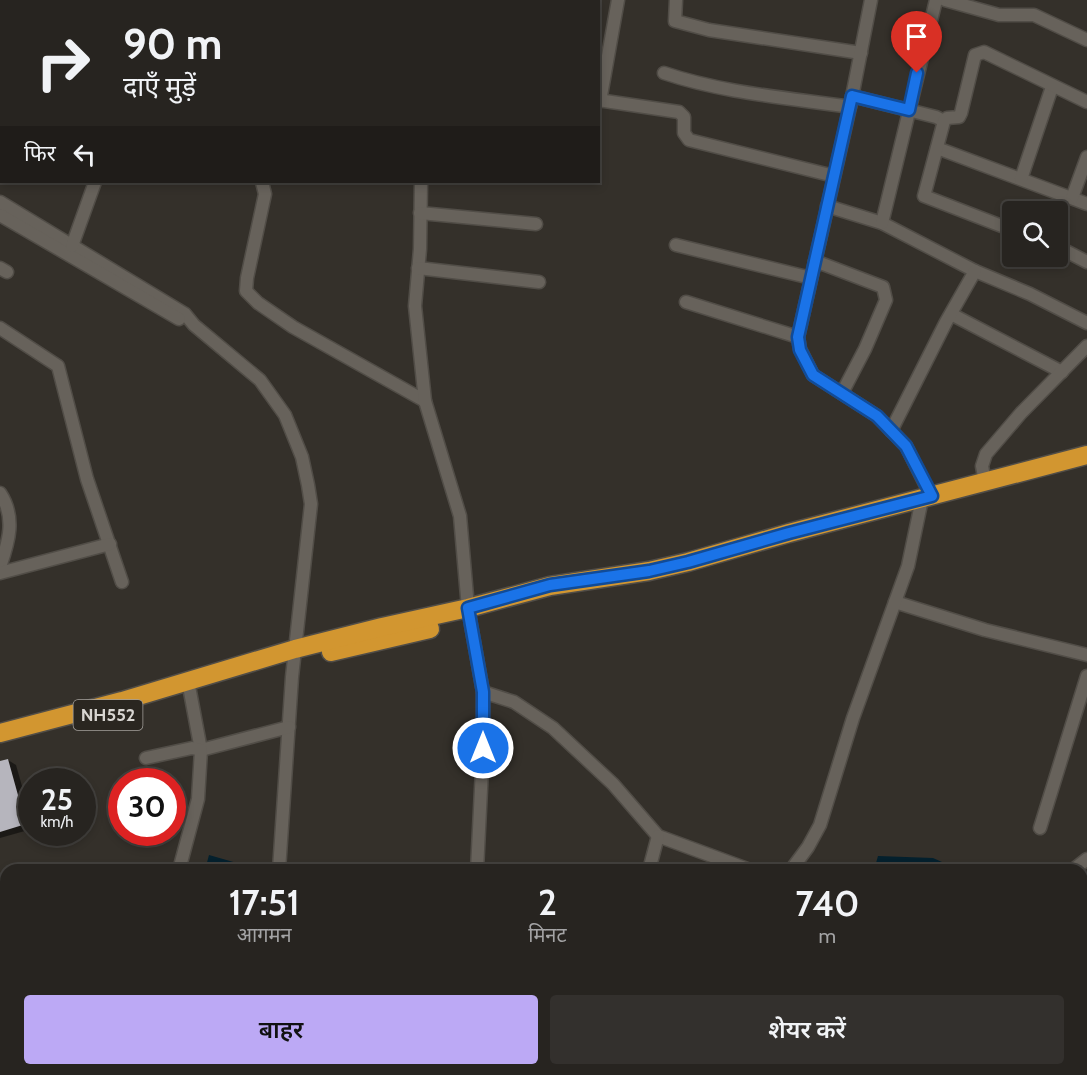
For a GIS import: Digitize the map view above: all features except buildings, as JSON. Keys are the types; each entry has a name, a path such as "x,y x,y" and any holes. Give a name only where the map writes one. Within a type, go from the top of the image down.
{"highway":[{"name":"NH552","path":"924,503 985,482 1087,455"},
{"name":"NH552","path":"0,743 382,627 469,614 550,585 649,571 789,533 1087,466"},
{"name":"NH552","path":"0,733 122,701 189,687"}],"street":[{"path":"600,95 618,0"},
{"path":"676,0 675,21 709,30 861,52"},
{"path":"795,864 820,825 853,718 908,566 924,503 906,446 877,416 813,375 800,350 798,337 872,0"},
{"path":"882,223 936,0"},
{"path":"945,0 999,15 1034,15 1087,40"},
{"path":"1002,226 924,196 944,121 947,118 959,117 961,113 975,55 984,52 1087,102"},
{"path":"664,73 722,88 909,110 944,121"},
{"path":"1022,179 1052,87"},
{"path":"600,100 679,112 684,117 684,133 689,140 834,176"},
{"path":"937,148 1087,204"},
{"path":"1072,198 1087,157"},
{"path":"72,246 95,183"},
{"path":"262,183 265,194 246,291 258,303 293,327 425,401"},
{"path":"421,183 415,306 425,401 460,516 469,614 483,692 483,748 477,864"},
{"path":"0,202 185,314 194,325 260,380 285,415 302,457 311,504 294,655 279,864"},
{"path":"827,206 882,223 975,271 1030,294 1087,323"},
{"path":"420,213 536,225"},
{"path":"0,215 150,304 194,325"},
{"path":"676,245 811,278"},
{"path":"1068,253 1087,262"},
{"path":"815,261 884,287 886,294 886,300 865,349 842,393"},
{"path":"418,268 539,282"},
{"path":"891,431 975,271"},
{"path":"686,302 798,337"},
{"path":"951,315 1062,372"},
{"path":"0,328 58,366 87,479 122,582"},
{"path":"985,482 982,466 986,454 1021,412 1087,346"},
{"path":"0,493 10,515 7,546 0,567"},
{"path":"0,573 110,544"},
{"path":"895,602 985,630 1087,655"},
{"path":"1041,828 1087,676"},
{"path":"181,864 198,799 201,750 189,687"},
{"path":"483,692 514,702 553,728 613,784 658,836 734,864"},
{"path":"147,758 192,748 201,750 290,727"},
{"path":"651,864 658,836"}],"water":[{"path":"209,855 240,864 207,864"},
{"path":"878,856 933,858 946,864 876,864"}],"route":[{"path":"483,748 483,692 468,608 550,585 649,571 688,562 932,496 906,446 877,416 813,375 800,350 798,337 852,96 909,110 917,73"}]}
